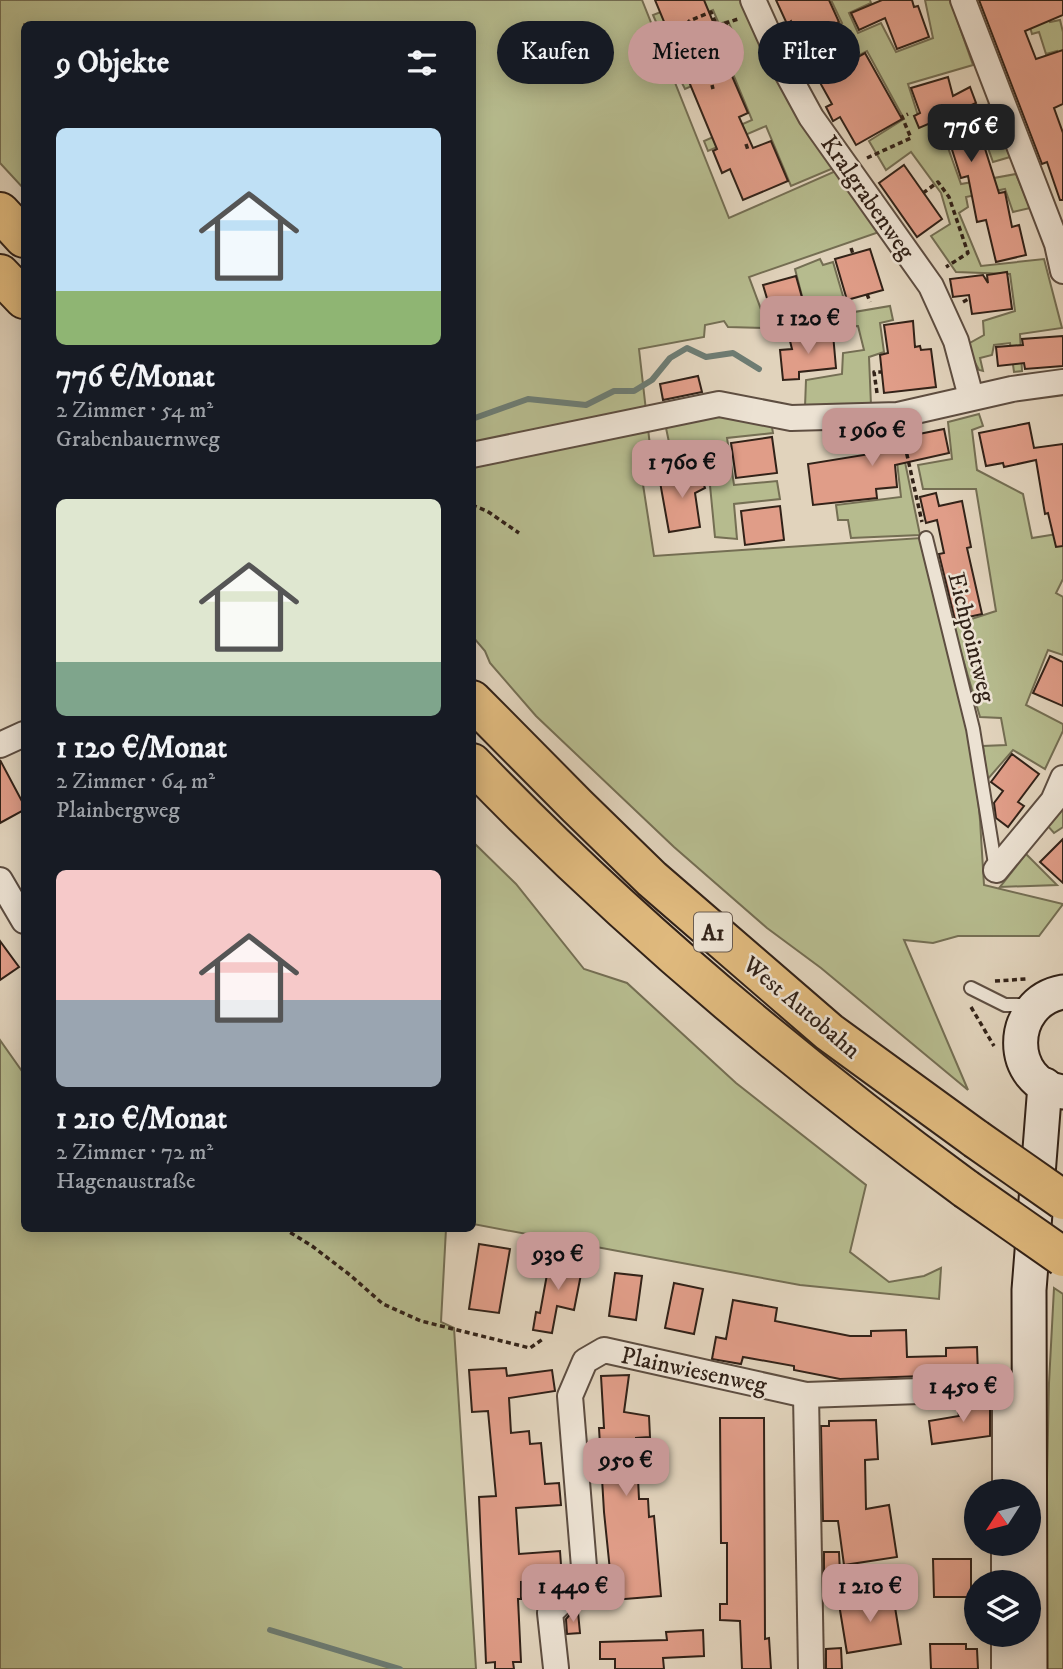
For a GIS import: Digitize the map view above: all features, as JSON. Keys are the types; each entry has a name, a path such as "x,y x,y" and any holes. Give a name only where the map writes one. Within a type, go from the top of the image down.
{"highway":[{"path":"0,212 21,234"},
{"path":"0,274 21,296"},
{"name":"West Autobahn","path":"476,704 652,879 829,1032 1063,1200"},
{"name":"West Autobahn","path":"476,767 556,848 806,1067 966,1189 1063,1257"}],"main road":[{"path":"1030,1669 1029,1290 1040,1144 1057,1095 1033,1076 1024,1062 1020,1048 1024,1025 1049,998"}],"street":[{"path":"963,0 1057,244 1063,271"},
{"name":"Kralgrabenweg","path":"751,8 811,117 931,286 956,341 971,397"},
{"path":"476,455 719,404 791,418 890,416 971,397 1063,382"},
{"path":"0,745 21,735"},
{"path":"996,870 1053,801 1063,778"},
{"path":"0,880 21,916"},
{"name":"Plainwiesenweg","path":"556,1668 550,1613 585,1579 570,1396 585,1361 604,1350 806,1395 1005,1388 1004,1479"},
{"path":"806,1395 811,1669"},
{"path":"1004,1647 1004,1669"}],"lane":[{"name":"Eichpointweg","path":"926,538 973,729 996,870"},
{"path":"971,988 1005,1005 1049,998"}],"path":[{"path":"726,21 751,8"},
{"path":"689,21 711,12 715,21"},
{"path":"859,161 911,138 902,117 908,114"},
{"path":"746,144 748,150"},
{"path":"923,193 938,182 949,197 968,253 947,266"},
{"path":"851,248 853,254"},
{"path":"867,294 870,302"},
{"path":"963,302 970,298"},
{"path":"804,303 809,302 815,313"},
{"path":"881,372 874,372 890,416 926,538"},
{"path":"476,507 519,533"},
{"path":"289,1232 322,1253 383,1304 421,1321 530,1348 543,1339"}],"green space":[{"path":"0,0 642,0 650,21 628,21 628,84 676,84 729,218 838,170 882,231 749,277 768,328 728,327 724,321 705,325 704,337 639,349 650,446 638,452 654,556 921,538 974,755 984,885 1063,904 1039,936 958,936 933,943 904,940 968,1090 821,968 767,928 674,847 536,716 490,663 476,640 476,21 21,21 21,186 0,163"},
{"path":"691,0 744,0 758,25 758,84 790,84 836,167 791,186 766,126 708,151 704,141 752,120 737,84 744,84 744,21 718,21 713,10 685,21 656,21 653,15"},
{"path":"831,0 870,0 871,3 849,13 853,21 841,21"},
{"path":"925,0 950,0 973,65 908,84 921,125 990,104 1010,157 993,162 983,134 947,145 961,184 1016,174 1030,208 1013,212 1005,189 966,197 968,207 959,213 981,266 1044,259 1062,328 1020,334 1022,371 1014,372 1010,343 994,345 992,355 980,358 983,371 979,370 972,357 968,344 984,335 983,321 1015,311 1010,274 956,272 931,236 950,224 941,193 911,152 886,170 869,141 904,119 867,51 860,55 860,32 881,23 896,52 933,38"},
{"path":"1049,19 1050,22 1060,20 1063,32 1063,68 1057,51 1046,54 1039,32 1032,34 1030,27"},
{"path":"682,84 696,84 685,89"},
{"path":"820,259 823,265 833,262 848,313 890,306 893,320 880,323 884,352 869,357 871,405 805,407 806,380 842,374 843,353 864,350 858,326 810,327 795,269"},
{"path":"979,414 983,426 972,430 977,470 1023,494 1032,538 1063,533 1063,579 1056,593 1063,597 1063,655 1048,650 1026,705 1063,724 1063,731 1045,769 1013,750 987,780 983,746 1006,745 1001,718 980,717 953,625 996,611 976,489 923,489 918,465 952,459 948,422"},
{"path":"724,416 771,421 773,433 727,438 734,485 777,481 780,499 734,504 737,539 715,537 709,475 703,465 694,465 690,457 671,452 665,423"},
{"path":"898,428 920,535 851,538 848,520 838,520 836,505 901,497 894,436 872,437 871,431"},
{"path":"1063,798 1063,827 1054,833 1046,824"},
{"path":"476,845 516,884 584,969 627,983 736,1083 866,1185 850,1252 889,1282 924,1276 941,1268 939,1299 800,1285 476,1225"},
{"path":"1026,854 1057,885 1000,887"},
{"path":"0,1040 21,1070 21,1232 446,1232 441,1322 454,1328 476,1669 0,1669"},
{"path":"1054,1288 1063,1294 1063,1669 1043,1669 1049,1383"}],"building":[{"path":"655,0 704,0 713,21 664,21"},
{"path":"776,0 829,0 839,21 791,21 786,21"},
{"path":"882,0 912,0 914,7 918,6 929,37 897,49 885,18 860,30 860,21 855,21 851,13"},
{"path":"979,0 1063,0 1063,15 1025,31 1036,59 1063,50 1063,104 1054,108 1063,133 1063,200 1060,200 1047,162 1042,164"},
{"path":"865,53 902,119 856,145 840,117 833,121 826,107 832,104 821,84 860,84 860,56"},
{"path":"948,77 953,96 970,87 976,103 958,111 967,140 981,136 999,193 1005,192 1012,227 1019,225 1026,255 996,262 986,220 977,222 968,176 961,178 942,118 919,128 914,116 920,113 911,88"},
{"path":"690,84 735,84 748,113 739,117 753,148 771,141 788,181 743,200 730,169 722,173 713,151 717,149"},
{"path":"904,165 942,219 917,237 879,183"},
{"path":"870,249 883,290 847,300 835,259"},
{"path":"1007,272 1012,309 972,314 969,295 953,297 950,279 983,275 988,283 987,275"},
{"path":"796,276 808,319 785,326 782,313 772,315 763,285"},
{"path":"913,321 915,347 920,346 921,350 931,349 936,387 884,393 880,355 888,353 884,325"},
{"path":"833,334 836,368 799,372 799,379 783,380 780,350 792,349 790,341"},
{"path":"1063,336 1063,366 1025,369 1024,363 998,366 996,347 1023,345 1022,339"},
{"path":"698,376 702,392 663,400 660,384"},
{"path":"1029,423 1034,448 1063,444 1063,546 1056,547 1048,513 1045,514 1036,460 1004,467 1003,463 986,466 979,433"},
{"path":"944,429 949,453 895,465 897,487 876,489 877,498 813,505 808,464 870,454 869,439 909,436"},
{"path":"772,437 777,473 736,478 731,443"},
{"path":"698,468 705,488 695,493 700,527 669,532 660,482"},
{"path":"936,493 939,506 962,501 971,547 967,548 982,614 955,620 939,554 944,553 937,520 926,523 920,497"},
{"path":"780,506 784,540 745,545 741,511"},
{"path":"1050,656 1063,662 1063,706 1033,693"},
{"path":"1012,754 1039,774 1018,802 1024,806 1008,827 996,818 994,803 1003,791 991,782"},
{"path":"0,760 21,799 21,812 0,823"},
{"path":"1063,839 1063,883 1040,862"},
{"path":"0,941 19,967 0,980"},
{"path":"479,1244 510,1249 499,1313 469,1309"},
{"path":"550,1258 583,1264 574,1310 557,1306 552,1333 533,1330 536,1312 540,1313"},
{"path":"615,1273 642,1276 636,1320 609,1316"},
{"path":"674,1283 703,1289 694,1334 665,1328"},
{"path":"733,1300 777,1308 775,1321 850,1336 871,1336 871,1331 906,1330 907,1357 946,1356 946,1348 977,1347 978,1374 840,1379 794,1370 794,1366 743,1357 741,1364 712,1359 716,1337 726,1339"},
{"path":"506,1368 507,1376 552,1370 555,1391 509,1398 511,1433 529,1431 530,1444 541,1443 545,1484 559,1483 561,1505 516,1508 519,1554 560,1551 562,1579 521,1582 521,1599 518,1599 521,1662 513,1662 514,1669 495,1669 495,1662 486,1663 479,1497 496,1496 488,1411 472,1412 469,1370"},
{"path":"629,1375 624,1412 649,1416 650,1437 636,1438 639,1499 648,1499 649,1517 654,1516 661,1596 613,1600 599,1428 604,1428 601,1376"},
{"path":"990,1403 990,1436 932,1444 929,1421 959,1416 957,1405"},
{"path":"720,1418 764,1418 765,1639 769,1638 771,1669 742,1669 740,1621 720,1620 720,1604 727,1604 727,1543 721,1543"},
{"path":"876,1420 878,1459 865,1460 866,1509 889,1505 897,1557 844,1565 838,1521 823,1521 821,1426 829,1426 829,1421"},
{"path":"824,1552 839,1552 841,1592 824,1592"},
{"path":"933,1559 971,1559 971,1570 964,1570 964,1597 934,1597"},
{"path":"893,1595 901,1644 847,1653 839,1604"},
{"path":"572,1612 578,1612 580,1633 567,1634 566,1619"},
{"path":"703,1630 704,1656 663,1658 664,1669 615,1669 615,1659 600,1659 600,1642 667,1640 666,1632"},
{"path":"930,1644 964,1644 966,1649 977,1649 978,1669 931,1669"},
{"path":"841,1648 842,1669 826,1669 826,1649"}],"waterway":[{"path":"476,418 528,399 586,405 614,391 634,391 652,380 670,358 687,348 706,357 733,353 759,369"},
{"path":"270,1630 400,1669"}]}
